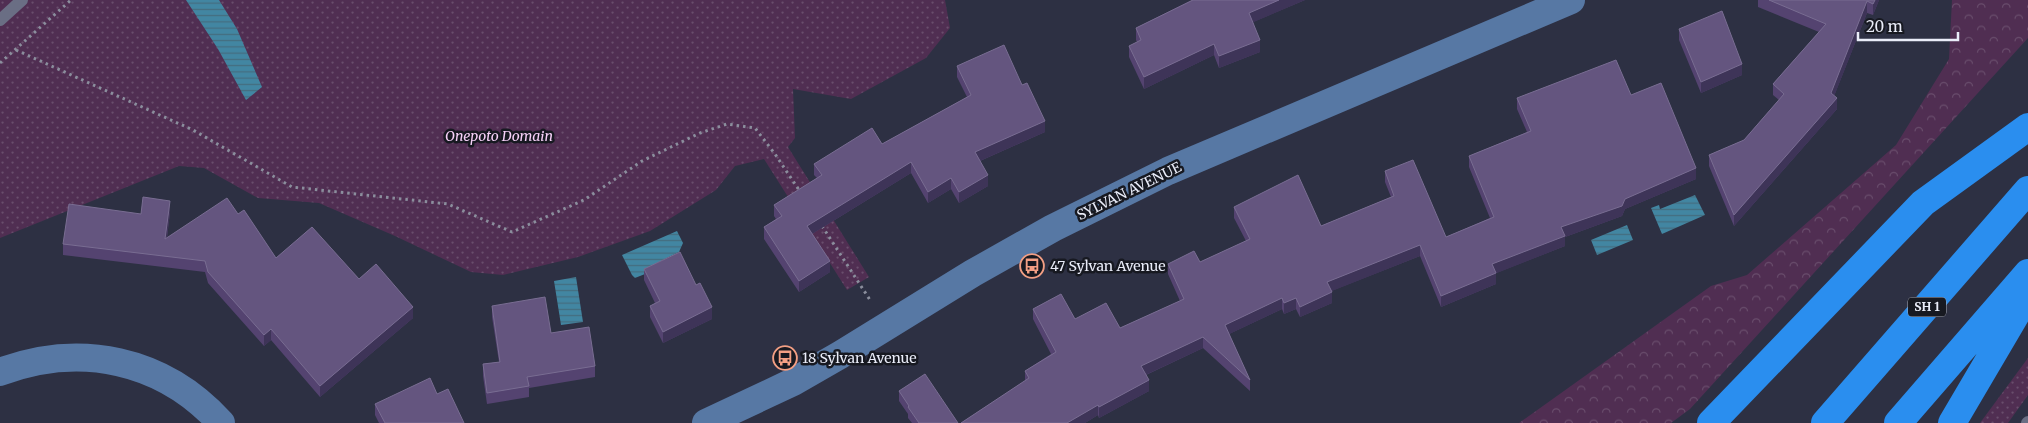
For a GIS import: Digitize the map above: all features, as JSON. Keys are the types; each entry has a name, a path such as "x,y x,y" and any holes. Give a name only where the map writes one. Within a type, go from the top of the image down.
{"highway":[{"path":"1711,423 1923,203 2028,127"},
{"name":"SH 1","path":"1825,423 2028,190"},
{"path":"1898,423 2028,274"},
{"path":"1952,423 2028,294"}],"main road":[{"name":"SYLVAN AVENUE","path":"706,423 793,382 840,356 989,264 1053,228 1168,171 1571,0"},
{"path":"0,372 43,359 93,358 132,364 167,379 180,387 202,404 221,423"}],"lane":[{"path":"0,20 22,0"}],"path":[{"path":"0,63 71,0"},
{"path":"16,50 193,130 292,187 448,204 512,232 584,200 642,161 700,133 727,124 755,128 776,154 802,196"},
{"path":"819,221 873,305"}],"green space":[{"name":"Onepoto Domain","path":"0,0 945,0 950,28 926,58 851,99 793,89 795,138 788,147 869,277 847,290 764,159 735,166 716,190 650,231 578,257 503,275 471,272 319,203 258,198 204,168 179,166 0,238"},
{"path":"1952,0 2028,0 2028,38 1690,409 1671,423 1519,423 1711,286 1747,275 1896,145 1949,59"},
{"path":"2028,358 2028,395 2008,423 1980,423"}],"water":[{"path":"186,0 219,0 237,29 262,87 246,100 218,49"},
{"path":"1695,195 1705,215 1662,234 1651,208 1659,205 1660,209"},
{"path":"1627,225 1633,240 1597,255 1591,240"},
{"path":"677,231 683,243 679,252 645,269 645,274 635,278 622,255"},
{"path":"576,277 583,322 561,325 554,281"}],"building":[{"path":"1193,0 1279,0 1249,13 1260,40 1219,56 1214,44 1144,77 1129,46 1141,40 1136,28"},
{"path":"1769,0 1875,0 1873,4 1867,1 1831,93 1837,98 1734,215 1709,155 1744,140 1784,94 1773,84 1826,24"},
{"path":"1722,11 1742,64 1701,82 1679,29"},
{"path":"1004,45 1022,85 1027,83 1045,121 975,152 988,175 959,192 951,178 928,192 911,162 807,226 830,261 799,281 764,227 782,216 774,205 822,175 814,164 872,128 882,144 971,95 957,66"},
{"path":"1616,60 1631,95 1661,83 1696,168 1625,199 1622,206 1561,227 1565,236 1492,264 1496,273 1441,296 1420,245 1327,282 1332,292 1300,307 1296,298 1284,303 1282,298 1225,325 1250,380 1203,337 1141,366 1149,380 1099,407 1098,405 1067,423 961,423 1029,378 1025,371 1056,352 1033,309 1061,294 1075,319 1106,303 1120,328 1184,299 1168,264 1194,251 1200,262 1250,239 1234,207 1298,175 1321,226 1394,196 1385,171 1413,160 1446,237 1494,217 1469,156 1531,131 1517,98"},
{"path":"143,197 170,201 165,239 227,198 238,214 244,210 276,258 312,227 359,279 376,264 413,307 320,386 271,329 264,335 208,272 205,261 63,244 69,204 141,214"},
{"path":"680,252 696,285 700,283 712,307 663,332 650,306 660,301 644,269"},
{"path":"545,297 551,333 589,327 595,366 527,377 529,386 487,393 483,364 500,362 492,306"},
{"path":"925,374 958,423 919,423 908,407 899,391"},
{"path":"430,378 437,394 448,389 464,423 385,423 375,404"}],"place":[{"name":"47 Sylvan Avenue","path":"1032,266"},
{"name":"18 Sylvan Avenue","path":"785,358"}]}
